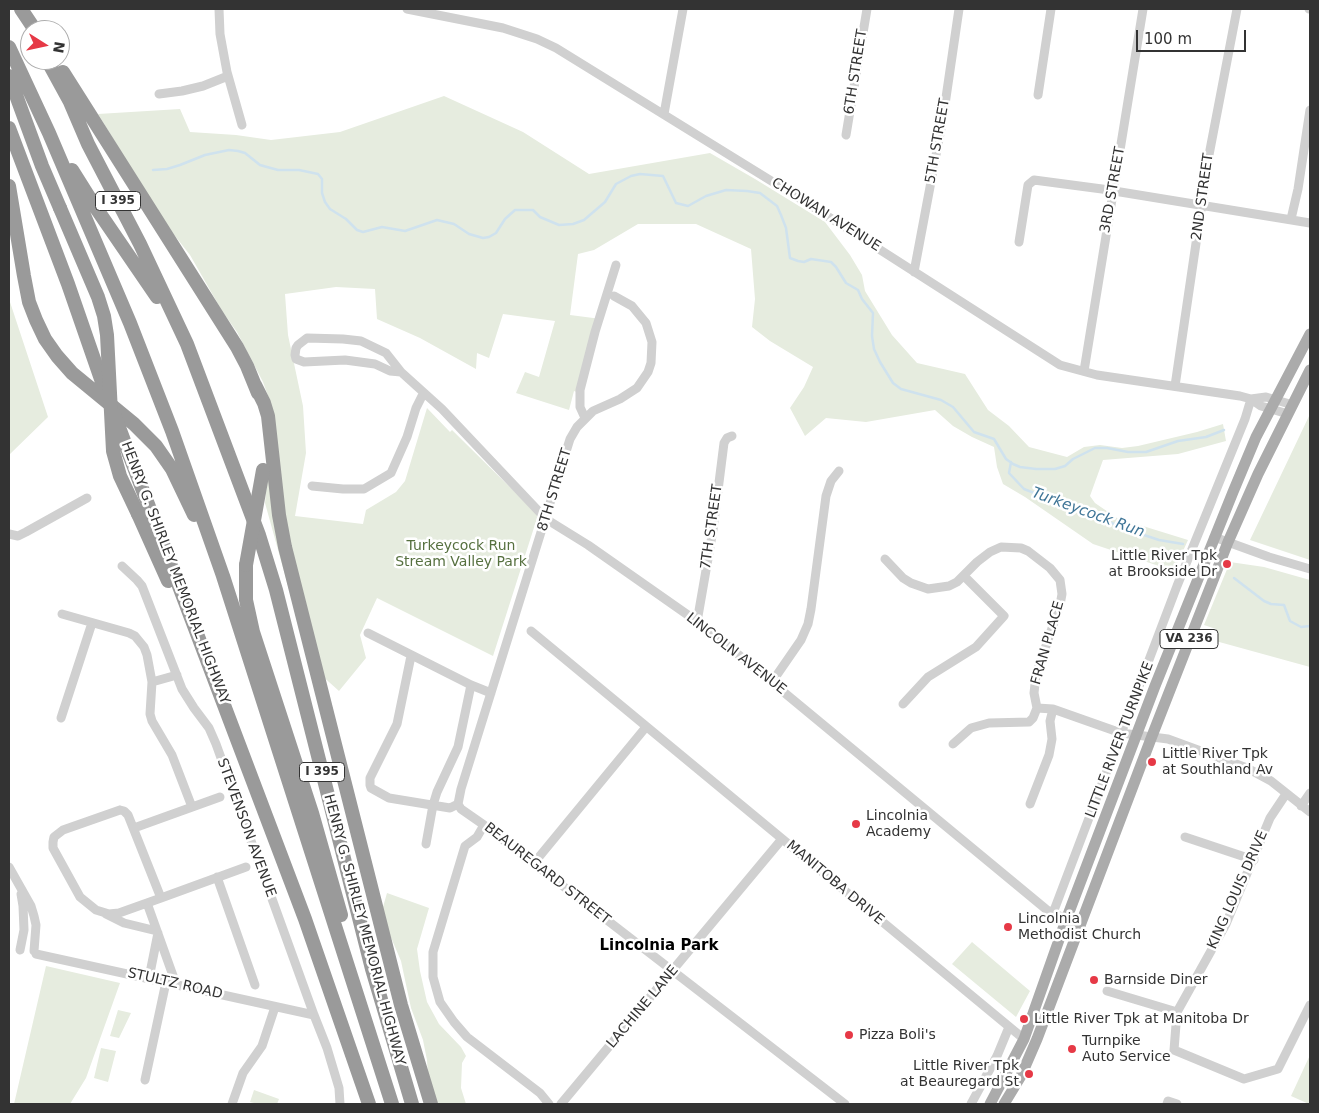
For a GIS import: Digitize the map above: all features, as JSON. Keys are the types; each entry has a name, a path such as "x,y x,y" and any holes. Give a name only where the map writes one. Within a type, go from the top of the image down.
{"highway":[{"path":"20,9 28,20"},
{"path":"9,47 49,133 137,341 172,431 223,576 392,1104"},
{"name":"HENRY G. SHIRLEY MEMORIAL HIGHWAY","path":"52,70 70,102 88,144 140,244 187,344 252,516 269,566 372,969 412,1104"},
{"path":"61,70 237,348 264,403 268,416 279,515 285,547 401,1005 432,1104"},
{"path":"9,76 42,166 98,297 104,316 107,335 113,451 120,476 230,719"},
{"name":"HENRY G. SHIRLEY MEMORIAL HIGHWAY","path":"9,128 68,284 103,385 305,919 369,1104"},
{"path":"49,133 94,205 136,264 187,344"},
{"path":"9,186 29,302 45,339 72,373 134,424 160,451 172,469 223,576"},
{"path":"255,385 264,415 266,431 263,470 246,566 245,591 249,615 326,860 348,942 352,979"}],"main road":[{"name":"LITTLE RIVER TURNPIKE","path":"990,1104 1024,1039 1066,920 1214,537 1256,437 1310,334"},
{"name":"LITTLE RIVER TURNPIKE","path":"1004,1104 1021,1076 1037,1039 1228,542 1258,474 1310,370"}],"street":[{"path":"219,9 220,34 228,76 242,125"},
{"name":"CHOWAN AVENUE","path":"407,9 503,28 536,38 570,56 1051,360 1084,372 1251,400 1266,397 1273,404 1290,410"},
{"path":"664,114 683,9"},
{"name":"6TH STREET","path":"846,135 867,9"},
{"name":"5TH STREET","path":"914,272 943,118 959,9"},
{"path":"1038,95 1052,9"},
{"name":"3RD STREET","path":"1084,372 1143,9"},
{"name":"2ND STREET","path":"1175,386 1209,155 1237,9"},
{"path":"159,94 203,86 228,76"},
{"path":"1291,219 1298,189 1310,110"},
{"path":"1019,242 1028,185 1034,180 1202,204 1310,223"},
{"path":"614,296 632,306 646,322 652,342 651,363 637,388 585,418 580,407 581,384 616,265"},
{"name":"LINCOLN AVENUE","path":"401,372 390,371 375,364 345,360 304,362 296,359 296,348 307,338 343,339 361,341 386,353 401,372 423,394 442,409 546,519 697,622 1052,913 1080,926"},
{"path":"312,486 343,490 364,489 391,473 407,438 416,408 423,394"},
{"path":"1052,913 1177,586 1251,400"},
{"name":"8TH STREET","path":"458,804 460,789 570,439 577,426 585,418"},
{"name":"7TH STREET","path":"697,622 713,530 724,442 732,436"},
{"path":"772,682 801,640 808,624 826,496 831,481 839,471"},
{"path":"9,534 18,536 87,498"},
{"path":"1214,537 1269,557 1310,569"},
{"name":"FRAN PLACE","path":"886,559 903,578 919,587 928,589 949,586 957,582 977,562 990,552 1001,547 1013,546 1028,551 1050,568 1060,580 1062,594 1036,675 1034,693 1037,708"},
{"name":"STEVENSON AVENUE","path":"122,566 137,580 145,592 185,695 209,728 216,744 324,1038 339,1088 340,1104"},
{"path":"903,704 928,677 976,646 1004,616 964,576"},
{"path":"62,614 129,633 139,640 147,655 152,682 150,714 152,721 172,755 192,807"},
{"path":"61,718 92,623"},
{"name":"MANITOBA DRIVE","path":"531,631 1024,1039"},
{"path":"368,633 411,656 491,693"},
{"path":"411,656 397,724 370,778 370,785 371,788 389,798 450,808 458,804"},
{"path":"152,682 177,675"},
{"path":"426,844 433,805 458,747 472,685"},
{"path":"953,744 964,732 978,726 989,723 1029,722 1037,708 1053,709 1121,734 1168,739 1256,772 1271,781 1310,812"},
{"path":"1030,804 1049,755 1051,746 1050,721 1053,709"},
{"path":"534,863 646,726"},
{"name":"KING LOUIS DRIVE","path":"1177,1012 1226,924 1270,818 1286,794"},
{"path":"1301,806 1310,794"},
{"path":"134,828 220,797"},
{"name":"BEAUREGARD STREET","path":"458,804 461,809 534,863 845,1104"},
{"path":"157,932 124,923 89,906 76,892 53,848 54,837 63,830 115,811 124,811 134,828 161,898"},
{"path":"484,825 477,837 465,846 434,952 433,977 440,1002 467,1037 540,1093 549,1104"},
{"path":"1185,837 1254,860"},
{"name":"LACHINE LANE","path":"561,1104 782,839"},
{"path":"103,913 113,914 246,867"},
{"path":"9,868 20,889 24,917 24,936 20,950"},
{"path":"217,878 255,985"},
{"name":"STULTZ ROAD","path":"20,889 31,906 34,916 36,925 35,952 314,1015"},
{"path":"147,903 176,984"},
{"path":"149,978 157,932"},
{"path":"145,1080 166,982"},
{"path":"1107,991 1177,1012 1174,1050 1244,1080 1278,1069 1310,1005"},
{"path":"232,1104 243,1073 262,1046 275,1007"},
{"path":"971,1104 997,1056 1009,1027"},
{"path":"1167,1104 1168,1101 1177,1104"}],"green space":[{"name":"Turkeycock Run Stream Valley Park","path":"444,96 523,132 589,174 710,153 755,179 825,222 850,255 862,275 865,291 892,335 917,363 965,374 988,410 1009,426 1029,447 1067,457 1084,447 1100,445 1122,448 1138,446 1223,424 1226,441 1178,454 1103,460 1090,496 1095,503 1117,518 1188,540 1174,571 1093,544 1003,484 997,467 994,447 953,426 935,410 866,422 826,418 805,436 790,408 804,387 813,367 770,341 752,327 755,299 751,249 696,224 638,224 594,250 578,254 570,315 601,319 579,393 574,391 569,410 516,393 525,372 539,377 555,321 503,314 489,358 477,353 476,369 420,338 377,319 375,289 336,287 285,294 288,335 303,406 306,453 295,516 363,524 366,510 396,492 405,481 427,408 450,432 452,430 538,515 493,656 377,598 360,635 366,658 339,691 310,665 265,503 271,404 263,382 237,332 222,311 190,255 164,222 98,114 180,109 190,132 236,135 271,140 340,132"},
{"path":"9,299 48,417 9,455"},
{"path":"1310,414 1310,560 1250,540"},
{"path":"1230,562 1264,567 1310,580 1310,667 1212,640 1216,629 1204,625"},
{"path":"387,893 429,908 417,949 420,971 427,1002 439,1024 461,1047 466,1056 462,1063 461,1088 466,1104 430,1104 427,1060 423,1040 411,1008 401,961 381,914"},
{"path":"972,942 1030,991 1016,1017 952,964"},
{"path":"46,966 120,983 86,1078 70,1104 14,1104"},
{"path":"118,1010 131,1013 119,1038 110,1036"},
{"path":"101,1048 116,1051 108,1082 94,1078"},
{"path":"1310,1055 1310,1104 1309,1104 1291,1096"},
{"path":"254,1090 279,1099 277,1104 250,1102"}],"waterway":[{"name":"Turkeycock Run","path":"153,170 167,169 205,155 229,150 238,151 245,153 260,165 278,170 299,170 318,174 322,179 322,193 325,202 330,209 346,219 357,230 363,232 382,227 405,231 437,220 454,224 469,234 483,238 496,233 505,219 515,210 533,210 540,217 559,225 573,224 584,220 605,202 616,184 631,176 640,174 663,176 676,203 688,206 706,196 726,190 760,193 777,206 786,228 790,258 804,262 811,259 831,262 846,283 858,290 862,299 873,313 872,336 874,349 893,383 901,389 941,400 953,407 974,432 994,439 1006,459 1013,464 1036,469 1055,469 1065,466 1073,459 1095,448 1146,452 1178,441 1206,437 1224,430"},
{"name":"Turkeycock Run","path":"1011,462 1009,473 1024,489 1132,531 1159,540 1183,544"},
{"name":"Turkeycock Run","path":"1234,578 1264,601 1271,604 1284,605 1290,621 1301,627 1310,626"}],"place":[{"name":"Little River Tpk at Brookside Dr","path":"1227,564"},
{"name":"Little River Tpk at Southland Av","path":"1152,762"},
{"name":"Lincolnia Academy","path":"856,824"},
{"name":"Lincolnia Methodist Church","path":"1008,927"},
{"name":"Barnside Diner","path":"1094,980"},
{"name":"Little River Tpk at Manitoba Dr","path":"1024,1019"},
{"name":"Pizza Boli's","path":"849,1035"},
{"name":"Turnpike Auto Service","path":"1072,1049"},
{"name":"Little River Tpk at Beauregard St","path":"1029,1074"}],"district":[{"name":"Lincolnia Park","path":"659,946"}]}
